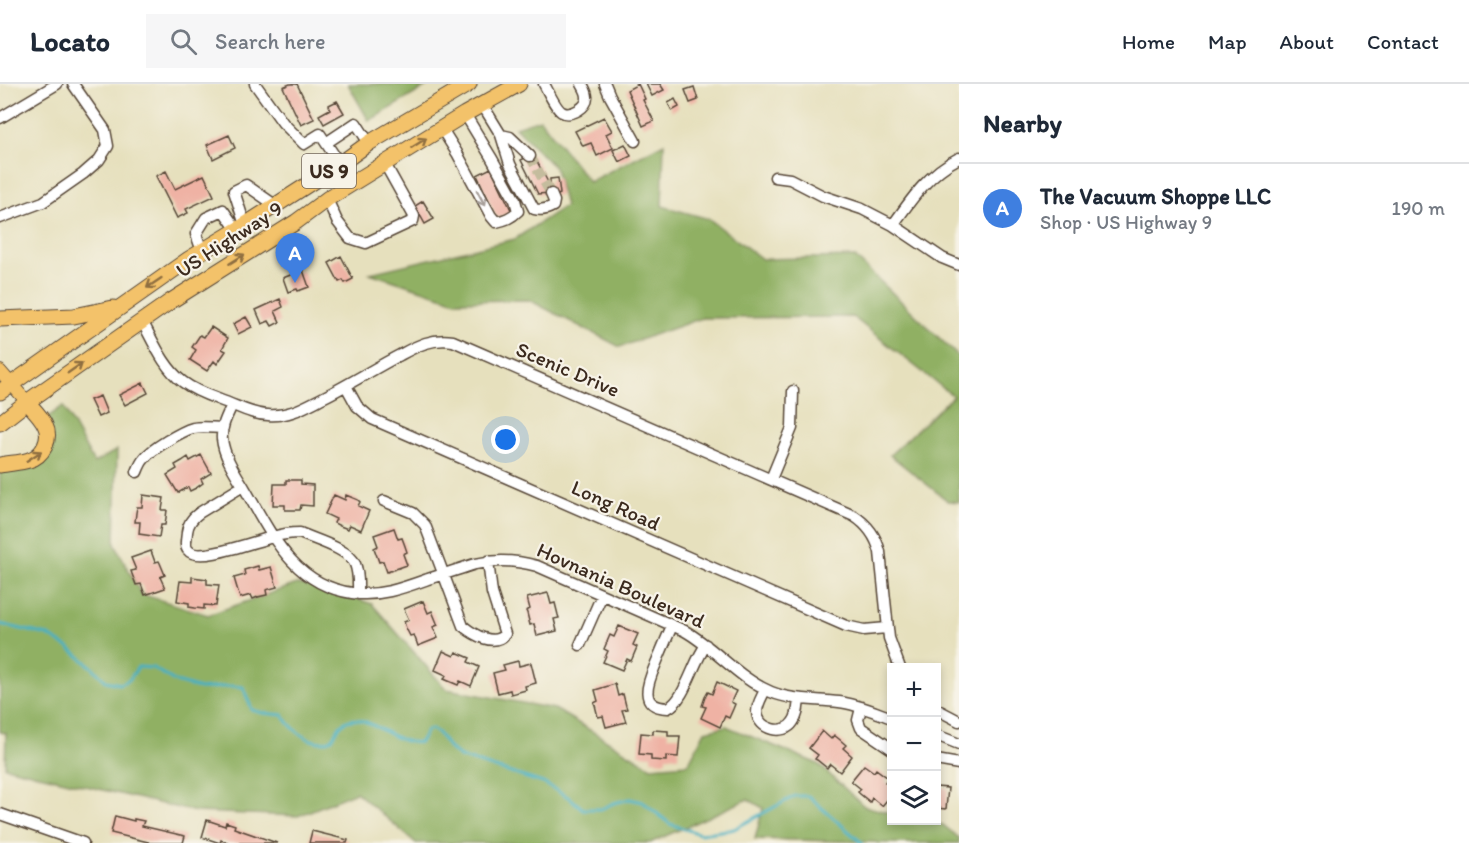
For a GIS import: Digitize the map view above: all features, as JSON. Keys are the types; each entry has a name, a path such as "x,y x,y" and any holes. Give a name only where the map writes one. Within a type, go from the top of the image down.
{"highway":[{"name":"US Highway 9","path":"6,388 166,274 275,206 369,143 469,84"},
{"name":"US Highway 9","path":"0,423 142,321 296,222 327,199 465,114 519,84"},
{"path":"0,319 74,315 119,308"},
{"path":"0,465 32,460 45,448 46,426 27,402"}],"main road":[{"path":"0,371 6,388 27,402"}],"street":[{"path":"0,118 57,84"},
{"path":"0,218 43,202 99,160 108,146 105,130 73,84"},
{"path":"255,84 283,123 304,144 320,134 340,164"},
{"path":"544,84 561,112 566,113 577,110 586,103 586,93 582,84"},
{"path":"605,84 635,141"},
{"path":"482,104 501,135 510,164 534,208 539,211 552,206 554,201 551,194"},
{"path":"442,129 491,216 496,222 513,216 518,211 515,200 465,114"},
{"path":"326,143 356,123 369,143"},
{"path":"501,135 519,144 530,156"},
{"path":"893,225 929,178 959,158"},
{"path":"327,199 337,221 350,238 366,243 413,221 414,216 385,164"},
{"path":"775,177 790,179 823,196 862,208 893,225 935,254 959,265"},
{"path":"241,227 234,191 246,185 275,206"},
{"path":"202,251 196,234 206,218 223,210 241,227"},
{"name":"Scenic Drive","path":"142,321 176,376 189,386 232,405 268,416 283,415 300,409 422,343 436,340 453,341 854,516 870,529 878,542 887,628 898,663"},
{"name":"Long Road","path":"346,386 357,406 372,419 846,626 864,630 887,628"},
{"path":"771,479 792,428 793,391"},
{"path":"137,471 152,450 183,432 204,427 223,428 232,405"},
{"name":"Hovnania Boulevard","path":"223,428 224,450 284,553 315,580 337,590 358,594 387,592 488,561 525,562 691,634 765,690 785,697 848,703 888,717"},
{"path":"243,486 193,518 188,525 186,546 188,550 192,553 208,555 273,536 300,533 351,557 358,576 358,594"},
{"path":"384,501 413,513 424,525 463,626 485,639 493,640 500,639 505,634 492,593 488,561"},
{"path":"580,645 602,595"},
{"path":"672,626 647,686 648,698 655,705 668,708 676,702 684,690 699,654 706,645"},
{"path":"765,690 758,705 757,714 763,724 771,729 786,729 792,725 796,719 798,699"},
{"path":"861,708 858,720 861,728 887,746"},
{"path":"941,712 959,721"},
{"path":"941,737 959,744"},
{"path":"941,761 959,764"},
{"path":"0,814 61,839 83,843"}],"green space":[{"path":"348,84 431,84 369,121"},
{"path":"540,119 589,182 664,143 662,206 709,219 762,259 855,257 959,357 959,502 948,501 890,455 953,396 853,317 702,318 620,347 529,300 456,301 370,273 515,239 565,206 555,168 515,127"},
{"path":"63,406 94,463 117,450 115,544 141,594 208,615 297,584 334,591 372,604 446,689 555,709 651,767 688,764 705,731 726,726 818,764 864,806 887,812 887,825 943,825 959,838 959,843 755,839 763,808 748,799 650,843 416,843 356,792 298,816 196,812 5,767 6,733 0,732 0,471 31,466 48,417"}],"building":[{"path":"297,84 314,119 301,125 283,87"},
{"path":"638,84 654,121 643,126 627,90"},
{"path":"646,84 660,84 664,90 652,96"},
{"path":"694,87 698,100 690,103 685,90"},
{"path":"675,99 679,107 672,111 668,103"},
{"path":"337,101 344,113 324,124 319,115 330,109 329,105"},
{"path":"604,117 612,131 606,134 613,148 597,156 591,143 583,146 575,131"},
{"path":"229,135 235,148 213,159 207,145"},
{"path":"625,144 631,156 619,162 613,150"},
{"path":"533,154 550,186 550,179 558,178 560,194 556,196 549,193 538,194 521,160"},
{"path":"491,168 512,212 497,218 477,175"},
{"path":"166,171 175,189 204,175 214,196 186,209 188,213 177,218 156,176"},
{"path":"423,201 434,219 425,224 415,206"},
{"path":"341,256 353,279 345,283 343,280 339,282 329,263"},
{"path":"303,270 309,287 288,292 283,278"},
{"path":"280,299 283,307 275,311 280,322 272,326 269,321 262,324 256,310"},
{"path":"246,317 252,327 238,334 233,324"},
{"path":"211,327 228,338 222,349 226,351 217,364 214,361 207,371 190,360 196,350 192,347 200,335 204,337"},
{"path":"143,383 148,393 125,405 119,395"},
{"path":"100,396 107,413 98,417 90,400"},
{"path":"201,455 211,473 201,479 203,483 196,488 190,491 188,487 178,493 167,475 177,469 175,465 188,457 190,461"},
{"path":"286,480 301,480 301,484 313,485 313,506 301,505 300,510 285,510 285,505 273,505 274,484 286,484"},
{"path":"143,495 164,498 162,510 167,510 165,525 161,525 159,537 139,534 140,522 135,522 137,507 142,507"},
{"path":"334,495 345,500 346,495 358,500 360,502 358,506 369,511 361,530 350,525 348,529 340,526 334,523 336,519 325,514"},
{"path":"394,528 398,539 402,538 405,546 407,552 403,554 407,565 387,572 383,561 379,562 374,548 378,546 374,535"},
{"path":"151,551 155,562 159,561 165,575 160,577 165,588 145,595 141,584 136,585 131,571 136,570 131,558"},
{"path":"258,566 259,570 271,567 277,587 266,590 267,595 253,599 251,595 240,598 234,578 245,575 244,570"},
{"path":"192,577 207,579 207,584 219,585 216,606 204,605 204,609 195,608 189,607 189,603 177,601 180,581 192,582"},
{"path":"548,593 551,604 555,603 559,618 554,619 557,631 537,636 534,624 530,625 526,611 530,609 527,598"},
{"path":"423,601 428,613 432,611 438,625 433,627 438,638 418,646 414,635 410,636 406,628 404,622 409,620 404,609"},
{"path":"619,626 638,634 633,645 637,647 632,659 631,661 627,659 622,670 603,662 608,651 604,649 610,635 614,637"},
{"path":"443,651 454,656 456,652 470,658 468,662 479,667 471,686 460,681 458,685 444,679 446,675 435,670"},
{"path":"518,661 519,666 531,663 536,683 525,686 526,690 511,694 510,690 498,693 493,673 505,670 503,665"},
{"path":"717,682 736,691 731,702 735,704 729,718 725,716 720,727 701,718 706,707 702,706 705,697 708,692 712,694"},
{"path":"615,684 618,696 623,694 627,709 622,710 626,722 606,727 603,716 598,717 594,703 598,701 595,690"},
{"path":"653,730 668,731 668,736 680,736 678,757 666,756 666,761 651,760 651,755 639,754 641,733 653,734"},
{"path":"822,731 831,739 834,735 839,739 846,745 843,748 852,756 840,772 830,764 827,768 815,759 818,755 809,748"},
{"path":"864,765 874,772 876,769 887,777 885,782 887,783 887,800 882,806 872,798 870,802 858,792 861,789 851,781"},
{"path":"941,787 948,788 946,809 941,808"},
{"path":"115,816 144,821 142,826 185,836 183,843 147,843 111,833"},
{"path":"207,820 225,826 226,822 235,825 234,828 277,843 228,843 221,840 220,843 202,837"},
{"path":"312,831 348,840 347,843 309,843"}],"waterway":[{"path":"0,624 47,635 69,648 106,681 120,684 129,680 138,667 153,668 176,682 200,689 243,687 252,710 283,715 290,725 310,740 323,742 332,739 340,726 348,720 368,723 399,739 410,742 420,742 427,730 432,729 460,757 543,783 570,798 583,809 601,809 630,799 643,802 670,824 700,834 734,829 795,796 808,796 862,843"}],"tunnel":[{"path":"530,156 551,194"}],"place":[{"name":"The Vacuum Shoppe LLC","path":"295,283"}]}
